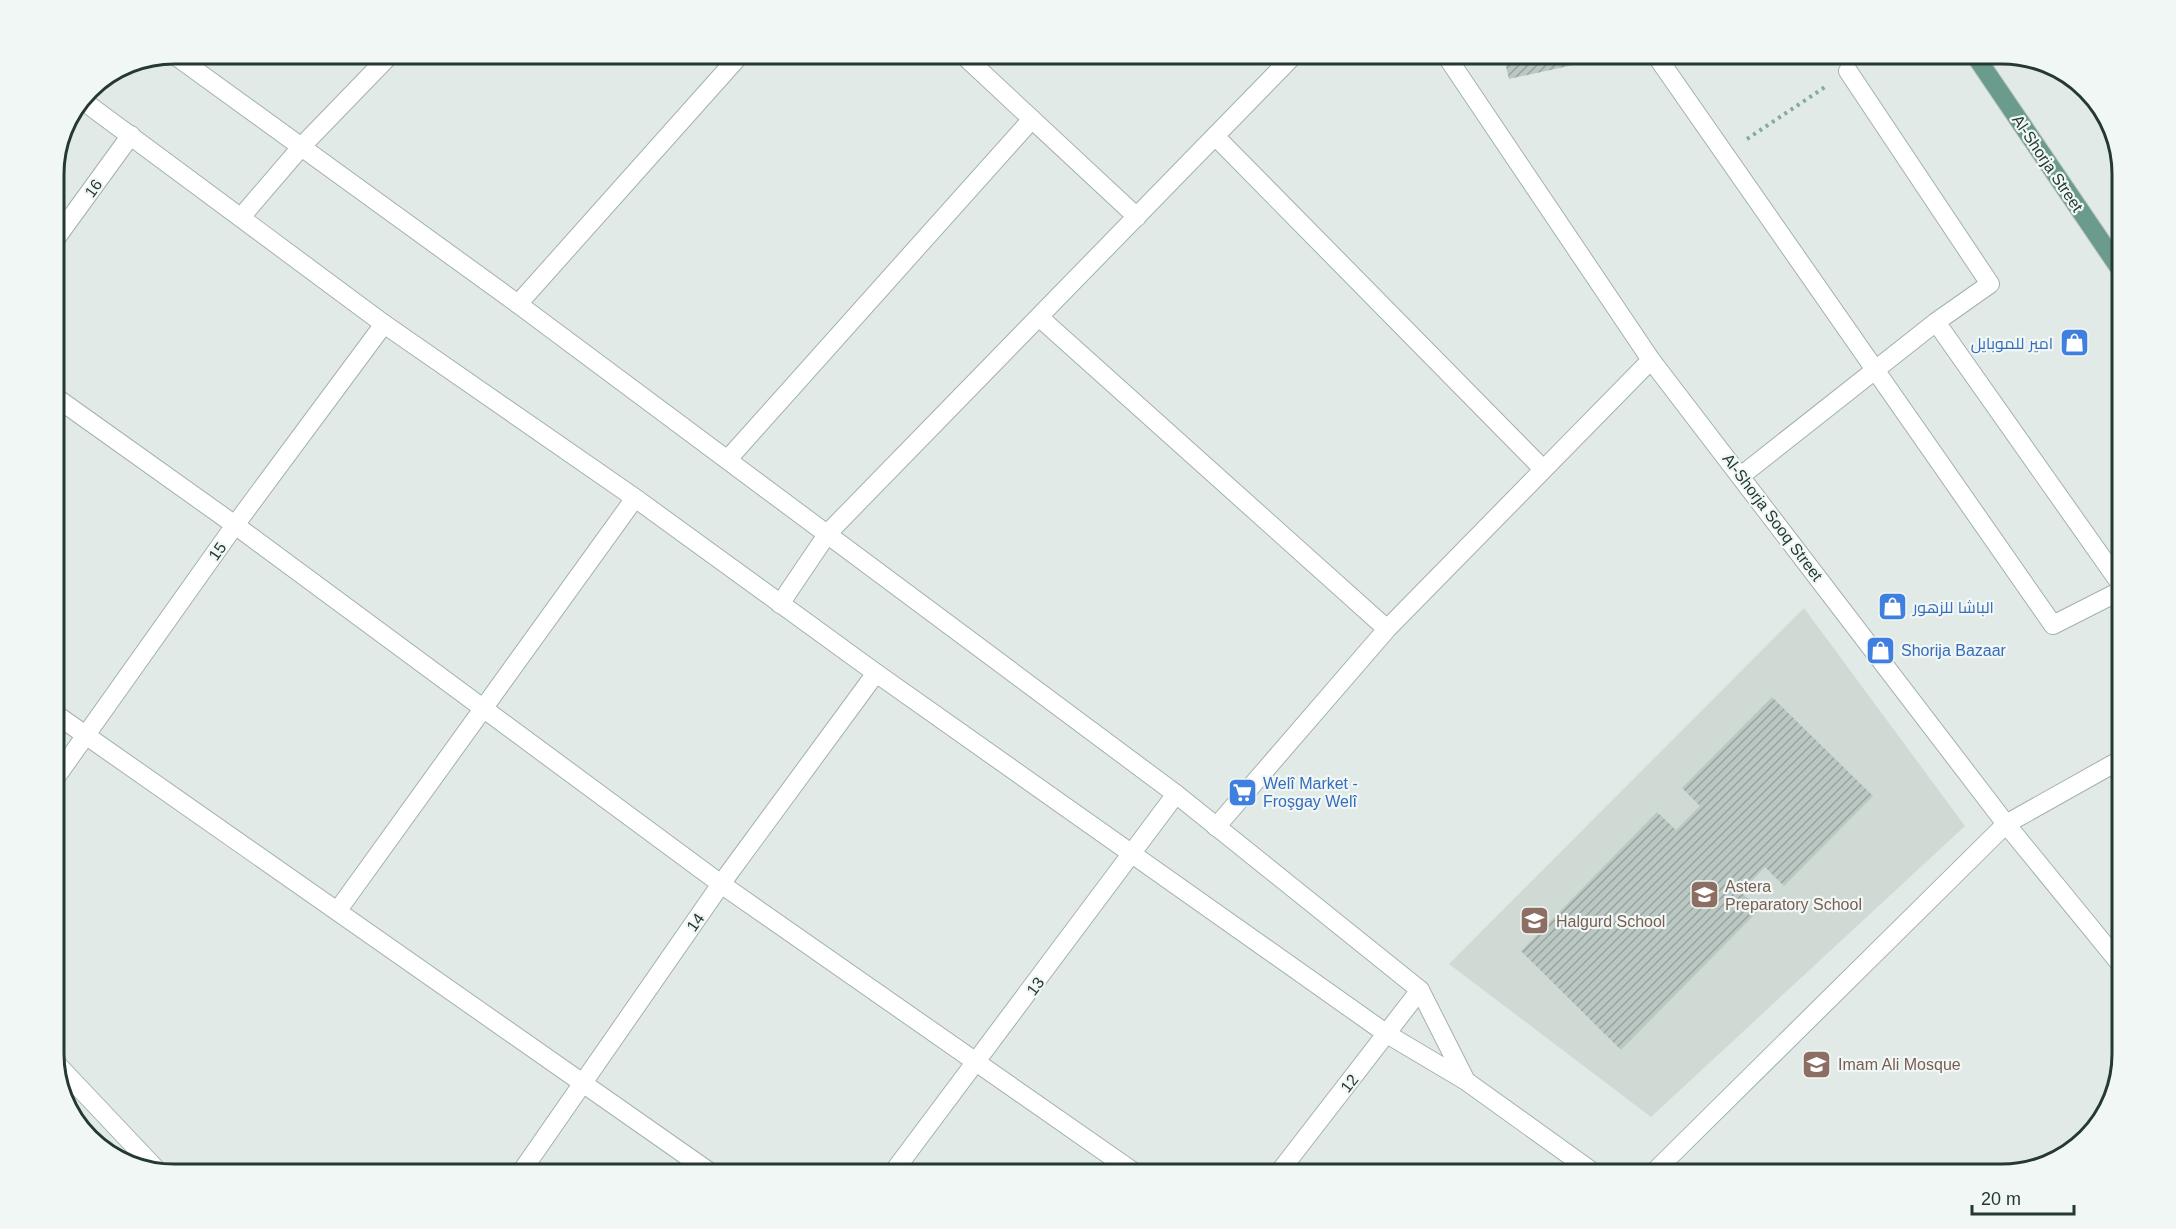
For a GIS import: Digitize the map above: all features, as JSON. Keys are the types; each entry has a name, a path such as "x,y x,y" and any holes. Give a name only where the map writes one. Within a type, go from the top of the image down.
{"main road":[{"name":"Al-Shorja Street","path":"1981,64 2111,256"}],"street":[{"path":"780,603 828,533 1285,64"},
{"name":"Al-Shorja Sooq Street","path":"1452,64 1651,360 1742,475 2006,824 2112,954"},
{"path":"1662,64 2053,625 2111,594"},
{"path":"188,65 728,459 1176,794 1420,990 1466,1081"},
{"path":"242,216 302,146 380,65"},
{"path":"518,304 731,65"},
{"path":"974,65 1137,217"},
{"path":"1742,475 1877,371 1936,322 1990,284 1848,71"},
{"path":"89,105 242,216 384,324 635,498 876,673 1387,1034 1466,1081 1582,1164"},
{"path":"728,459 1032,118"},
{"name":"16","path":"65,226 131,135"},
{"path":"1215,136 1543,470"},
{"path":"1039,317 1387,629"},
{"path":"1936,322 2111,573"},
{"name":"15","path":"65,765 236,525 384,324"},
{"path":"1216,827 1387,629 1651,360"},
{"path":"65,404 236,525 721,884 1122,1164"},
{"path":"338,910 635,498"},
{"name":"14","path":"527,1164 721,884 876,673"},
{"path":"65,720 698,1164"},
{"path":"1662,1164 2006,824 2112,765"},
{"name":"13","path":"899,1164 1134,854 1176,794"},
{"name":"12","path":"1285,1164 1420,990"},
{"path":"67,1075 149,1162"}],"path":[{"path":"1725,154 1848,71"}],"shaded area":[{"name":"Astera Preparatory School","path":"1804,608 1965,826 1651,1117 1449,964"}],"building":[{"path":"1505,64 1577,64 1509,79"},
{"path":"1772,697 1873,796 1784,886 1765,867 1741,892 1759,910 1621,1050 1521,951 1657,812 1676,830 1700,806 1682,788"}],"place":[{"name":"امير للموبايل","path":"2074,343"},
{"name":"الباشا للزهور","path":"1892,607"},
{"name":"Shorija Bazaar","path":"1880,650"},
{"name":"Welî Market - Froşgay Welî","path":"1242,792"},
{"name":"Astera Preparatory School","path":"1704,895"},
{"name":"Halgurd School","path":"1535,921"},
{"name":"Imam Ali Mosque","path":"1817,1064"}]}
